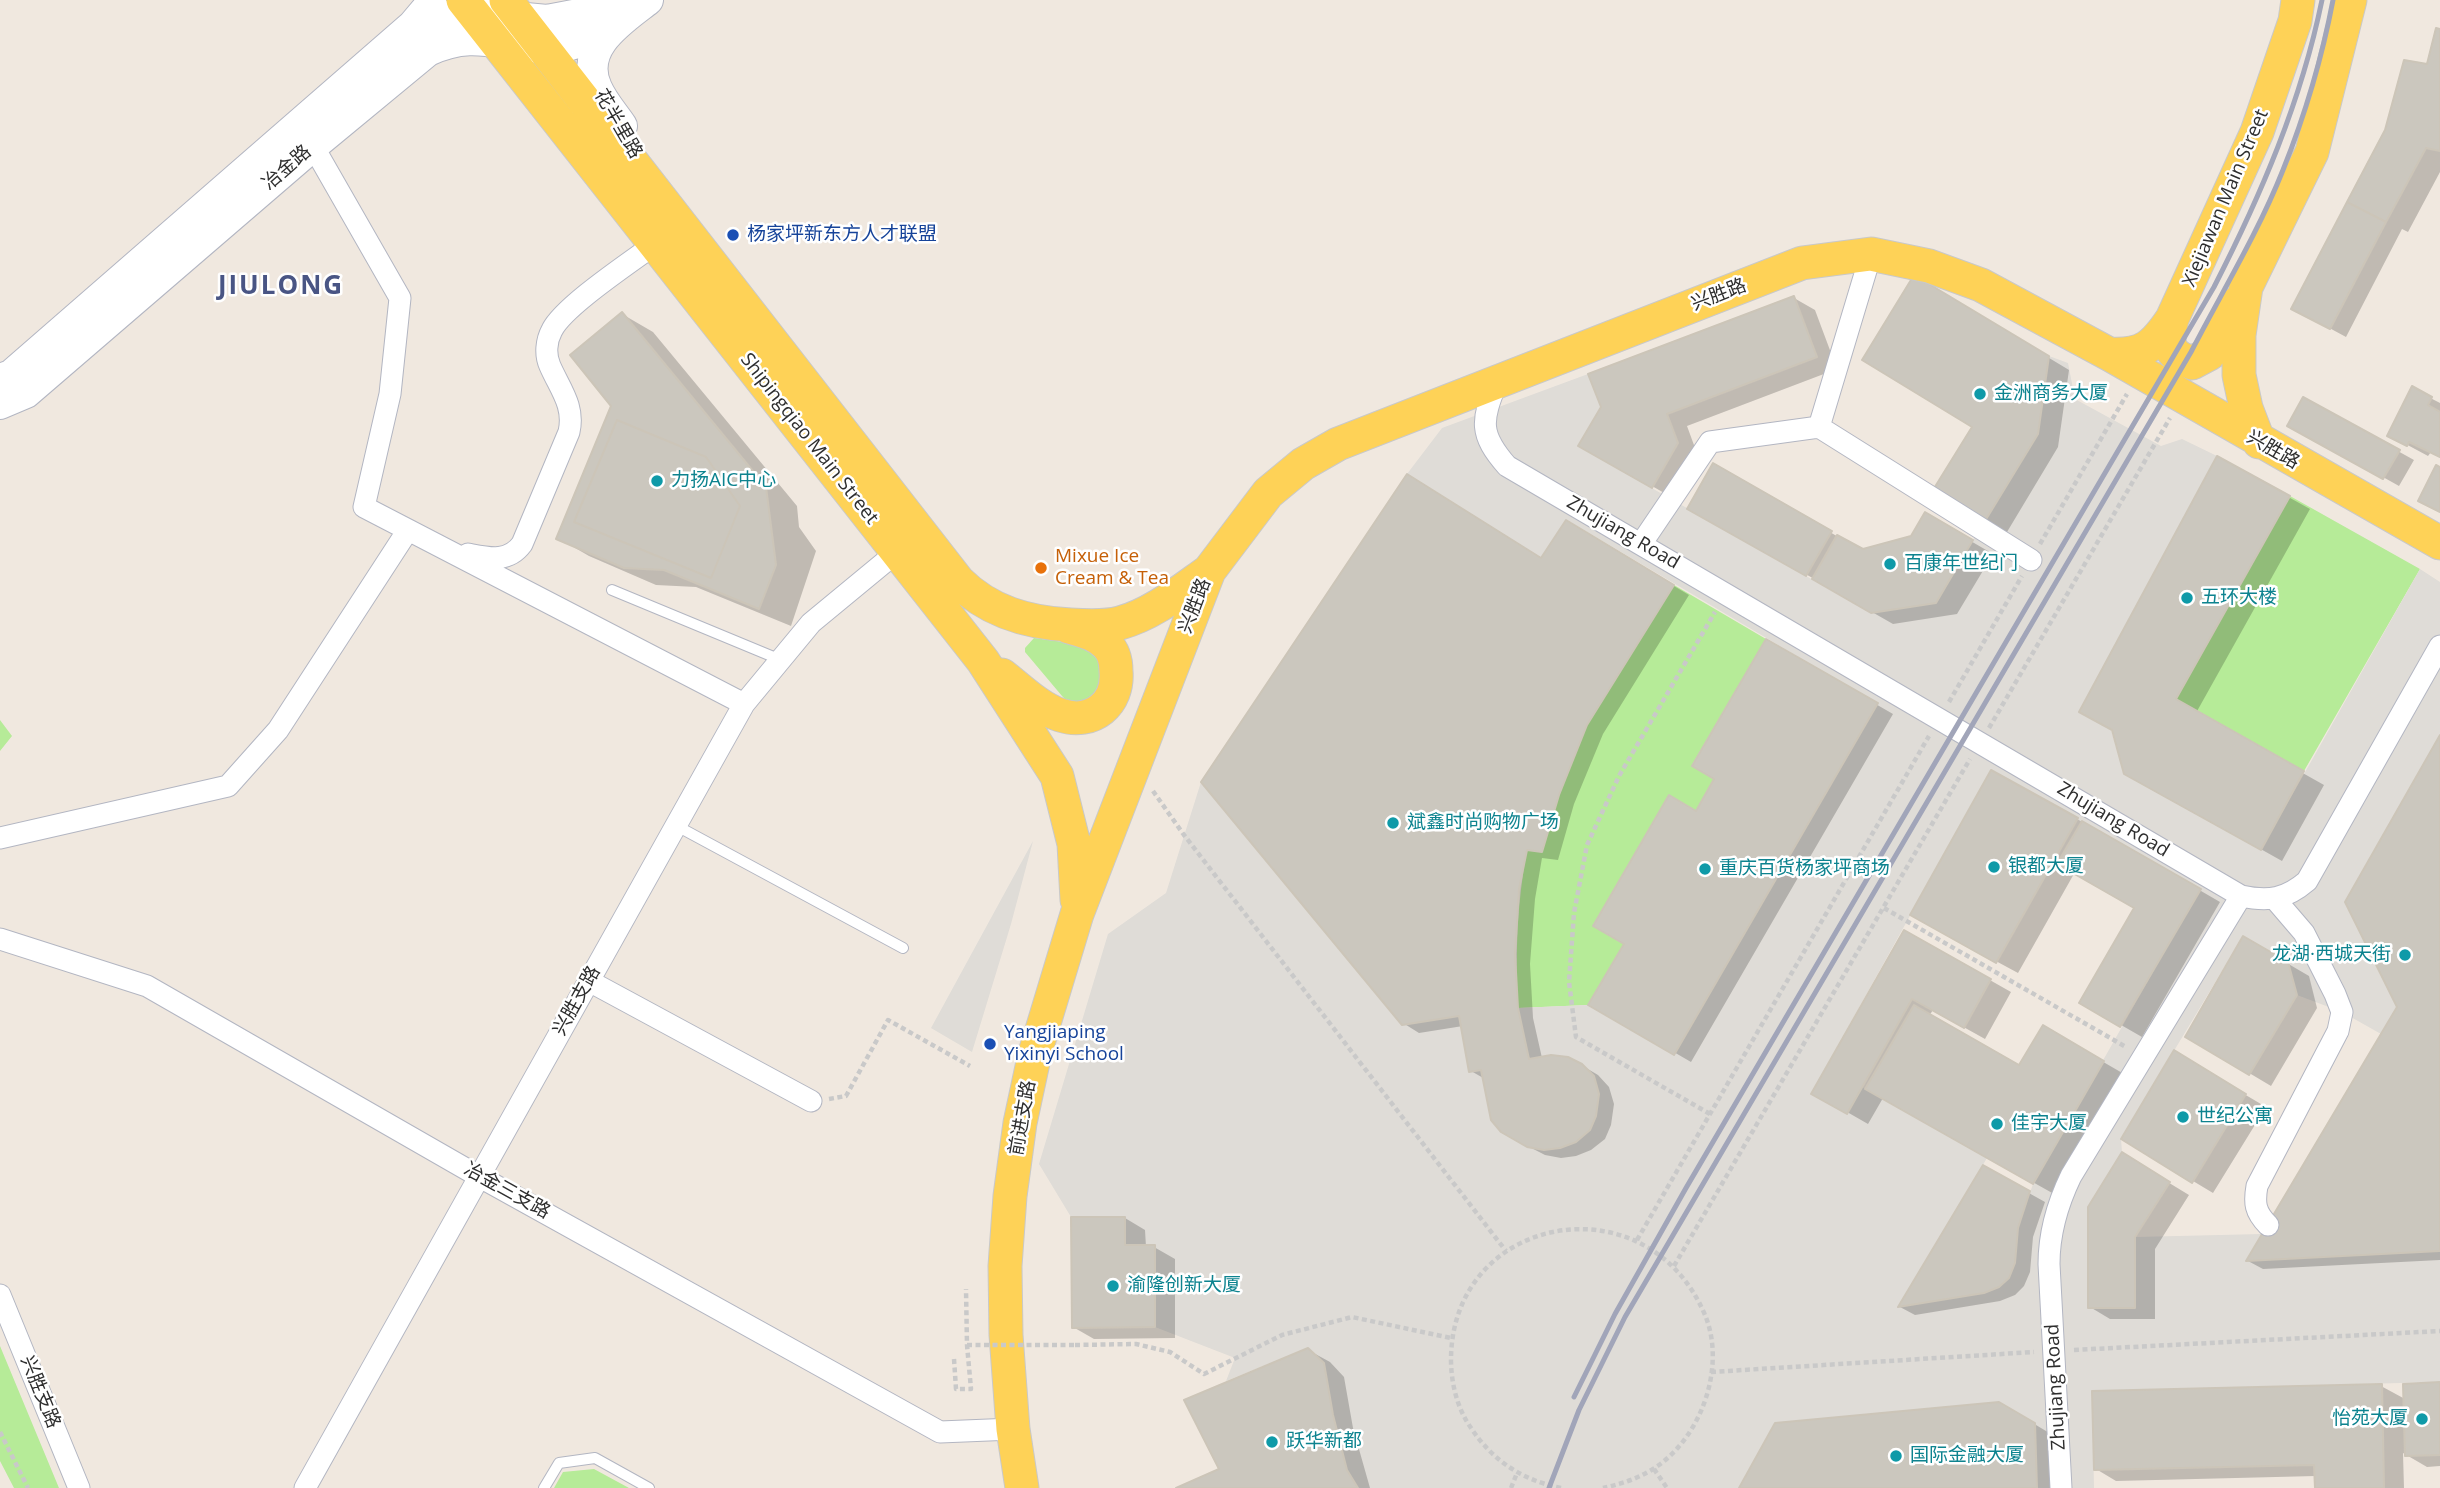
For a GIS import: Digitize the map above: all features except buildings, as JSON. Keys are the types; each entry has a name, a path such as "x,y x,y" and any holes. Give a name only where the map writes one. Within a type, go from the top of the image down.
{"main road":[{"name":"冶金路","path":"0,379 11,375 413,25 431,0"},
{"name":"花半里路","path":"413,25 473,4 514,10 547,20 608,11 648,0"},
{"name":"Xiejiawan Main Street","path":"2109,354 2126,355 2143,351 2158,340 2172,319 2257,132 2295,22 2298,0"},
{"path":"2172,319 2169,348 2176,356 2192,363 2209,354 2246,287 2312,152 2350,0"},
{"path":"428,51 473,4"},
{"name":"Shipingqiao Main Street","path":"473,4 496,42 984,661 1057,776 1074,844 1077,914"},
{"name":"Shipingqiao Main Street","path":"514,10 958,581 973,596 1007,614 1032,621 1089,626 1119,623 1168,600 1209,570"},
{"name":"冶金路","path":"0,404 26,393 313,146 428,51 442,44 477,39 545,49 586,41 608,11"},
{"name":"花半里路","path":"608,11 595,54 593,79 632,142 650,186"},
{"path":"545,49 537,63 538,72 555,117"},
{"name":"兴胜路","path":"1134,764 1209,570 1268,493 1303,464 1338,444 1802,263 1871,254 1929,266 1980,285 2109,354 2440,543"},
{"path":"2246,287 2239,335 2239,375 2246,408 2259,442"},
{"path":"984,661 1048,710 1070,718 1095,714 1105,708 1116,688 1116,663 1112,653 1099,638 1058,624"},
{"name":"前进支路","path":"1021,1488 1013,1429 1006,1335 1005,1266 1010,1196 1020,1123 1035,1054 1077,914 1134,764"}],"street":[{"path":"313,146 400,298 390,394 364,506 744,704"},
{"path":"446,549 491,559 509,556 522,544 570,425 568,402 549,364 547,341 552,328 572,307 655,244"},
{"path":"1819,427 1871,254"},
{"name":"Zhujiang Road","path":"1497,382 1485,418 1485,432 1492,449 1507,466 2242,896 2071,1176 2059,1202 2049,1242 2061,1488"},
{"path":"1641,544 1710,442 1819,427 2031,560"},
{"path":"0,838 228,786 278,730 408,530"},
{"name":"兴胜支路","path":"305,1488 744,704 811,623 897,552"},
{"path":"2242,896 2256,899 2291,895 2307,881 2440,646"},
{"path":"2268,1225 2257,1214 2257,1186 2338,1031 2342,1012 2304,933 2274,898"},
{"name":"冶金三支路","path":"0,939 146,986 480,1177 940,1432 1013,1429"},
{"path":"589,981 811,1101"},
{"name":"兴胜支路","path":"0,1295 79,1488"}],"lane":[{"path":"612,590 780,660"},
{"path":"675,825 904,948"},
{"path":"544,1488 559,1463 596,1458 649,1488"}],"path":[{"path":"1637,1240 2139,372"},
{"path":"1674,1266 2182,397"},
{"path":"1710,1114 1576,1037 1569,982 1574,913 1587,845 1619,776 1726,593"},
{"path":"1134,764 1184,835 1506,1251"},
{"path":"1884,908 2145,1058"},
{"path":"846,1096 888,1020 970,1066"},
{"path":"1561,1488 1542,1484 1517,1473 1485,1449 1462,1416 1451,1378 1451,1338 1461,1304 1480,1275 1506,1251 1536,1236 1570,1228 1604,1230 1637,1240 1674,1266 1694,1291 1706,1319 1713,1349 1711,1372 1701,1414 1681,1444 1654,1469 1628,1482 1603,1488"},
{"path":"954,1359 956,1390 971,1389 966,1289"},
{"path":"967,1345 1136,1344 1170,1352 1204,1374 1282,1335 1352,1317 1451,1338"},
{"path":"0,1433 28,1488"},
{"path":"1654,1469 1667,1488"},
{"path":"1511,1488 1517,1473"}],"green space":[{"path":"2290,496 2420,569 2304,771 2176,699"},
{"path":"1674,585 1766,639 1692,765 1714,779 1696,811 1669,796 1593,926 1624,944 1588,1005 1518,1008 1518,929 1527,850 1542,852 1559,795 1587,725"},
{"path":"1034,638 1093,646 1109,678 1084,703 1066,700 1025,652 1025,648"},
{"path":"0,720 12,736 0,751"},
{"path":"0,1346 59,1488 14,1488 0,1461"},
{"path":"594,1469 629,1488 554,1488 563,1472"}],"shaded area":[{"path":"2049,356 2068,363 2075,399 2161,446 2182,439 2217,456 2079,712 2111,730 2124,774 2261,850 2420,569 2440,582 2440,735 2345,902 2397,1007 2381,1034 2342,1012 2297,995 2288,962 2243,936 2121,1139 2122,1152 2088,1207 2088,1307 2135,1237 2262,1234 2247,1261 2440,1251 2440,1382 2092,1391 2094,1488 2037,1488 2035,1424 1999,1402 1775,1423 1739,1488 1358,1488 1347,1470 1323,1363 1308,1348 1226,1381 1235,1358 1155,1327 1155,1245 1125,1245 1125,1217 1071,1217 1039,1164 1108,934 1166,893 1201,782 1402,1025 1459,1016 1469,1072 1481,1070 1491,1120 1501,1132 1527,1147 1544,1150 1560,1148 1590,1130 1596,1116 1599,1094 1594,1076 1582,1064 1568,1057 1551,1055 1529,1059 1518,1008 1588,1005 1675,1054 1878,704 1567,520 1541,558 1407,474 1442,428 1588,374 1601,407 1578,446 1871,613 1973,540 2038,434","holes":["1991,770 2200,889 2033,1184 2018,1228 2015,1263 2009,1278 1999,1287 1984,1293 1898,1307 1987,1158 1862,1087 1847,1114 1811,1094"]},
{"path":"1033,841 1011,924 972,1052 931,1028"}],"railway":[{"path":"1574,1397 1615,1314 1686,1188 2214,287 2248,218 2278,147 2303,75 2322,0"},
{"path":"1549,1488 1579,1410 1625,1317 2191,352 2239,262 2273,193 2299,128 2318,65 2333,0"}],"place":[{"name":"杨家坪新东方人才联盟","path":"733,235"},
{"name":"金洲商务大厦","path":"1980,394"},
{"name":"力扬AIC中心","path":"657,481"},
{"name":"百康年世纪门","path":"1890,564"},
{"name":"Mixue Ice Cream & Tea","path":"1041,568"},
{"name":"五环大楼","path":"2187,598"},
{"name":"斌鑫时尚购物广场","path":"1393,823"},
{"name":"银都大厦","path":"1994,867"},
{"name":"重庆百货杨家坪商场","path":"1705,869"},
{"name":"龙湖·西城天街","path":"2405,955"},
{"name":"Yangjiaping Yixinyi School","path":"990,1044"},
{"name":"世纪公寓","path":"2183,1117"},
{"name":"佳宇大厦","path":"1997,1124"},
{"name":"渝隆创新大厦","path":"1113,1286"},
{"name":"怡苑大厦","path":"2422,1419"},
{"name":"跃华新都","path":"1272,1442"},
{"name":"国际金融大厦","path":"1896,1456"}],"district":[{"name":"JIULONG","path":"281,287"}]}
